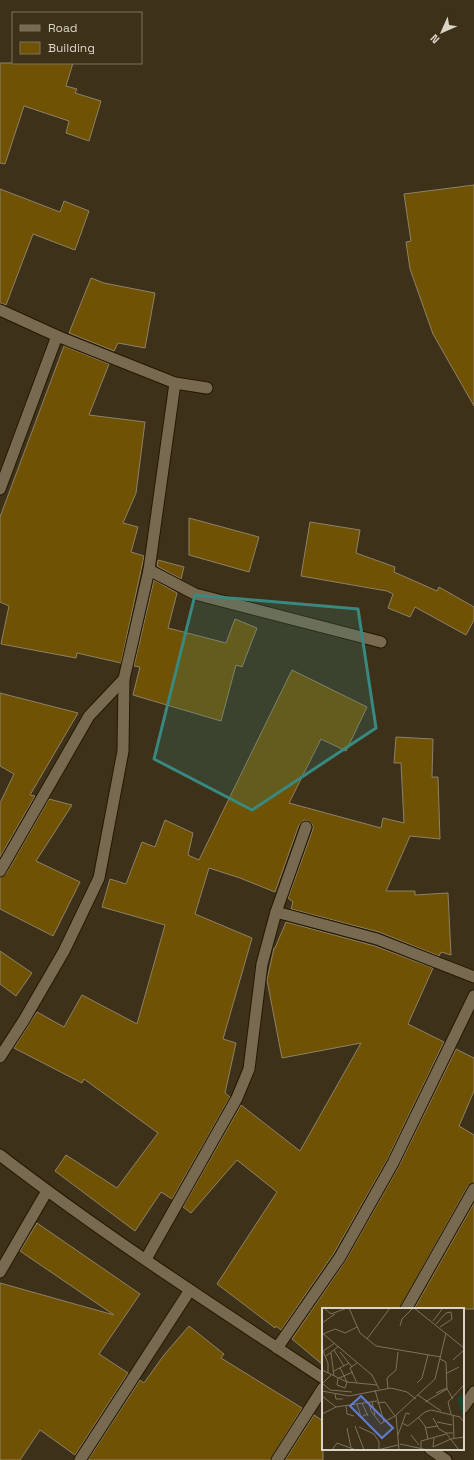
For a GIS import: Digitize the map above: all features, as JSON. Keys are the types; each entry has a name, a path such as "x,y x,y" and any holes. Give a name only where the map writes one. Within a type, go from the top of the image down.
{"street":[{"path":"0,310 57,336 175,383 207,388"},
{"path":"0,489 57,336"},
{"path":"0,1056 24,1020 64,951 99,878 123,751 124,679 149,570 175,383"},
{"path":"149,570 195,594 381,642"},
{"path":"0,870 88,716 124,679"},
{"path":"146,1259 234,1104 249,1069 262,964 276,912 306,827"},
{"path":"276,912 377,939 474,977"},
{"path":"277,1348 340,1258 393,1163 474,996"},
{"path":"0,1155 47,1191 190,1290 322,1377"},
{"path":"407,1308 474,1189"},
{"path":"0,1272 47,1191"},
{"path":"80,1460 190,1290"},
{"path":"277,1460 322,1390"},
{"path":"464,1407 474,1392"},
{"path":"434,1450 446,1460"}],"highlighted area":[{"path":"195,595 358,609 376,728 252,810 154,759"}],"building":[{"path":"0,63 73,64 66,86 77,89 75,93 101,101 89,141 66,133 69,121 24,106 5,164 0,163"},
{"path":"474,185 474,406 433,334 410,269 406,242 411,241 404,194"},
{"path":"0,189 60,212 64,201 89,211 75,250 33,234 6,305 0,303"},
{"path":"91,278 104,283 155,293 145,348 118,343 114,351 69,333"},
{"path":"64,346 109,364 89,415 145,422 136,493 123,523 138,527 131,552 144,556 121,663 77,653 76,658 1,644 9,606 0,602 0,517"},
{"path":"189,518 259,537 249,572 189,555"},
{"path":"310,522 360,530 356,553 395,567 394,572 437,591 439,587 474,607 474,620 466,635 415,607 410,617 388,608 393,594 387,591 301,576"},
{"path":"158,560 184,567 181,579 157,566"},
{"path":"154,580 177,593 168,628 226,643 235,619 257,628 242,667 236,665 221,721 133,695 140,667 134,666"},
{"path":"292,670 367,707 346,751 321,739 289,803 381,828 383,818 404,823 401,763 394,763 396,737 433,739 432,777 438,777 440,839 410,836 386,891 415,891 415,895 448,893 451,955 441,952 439,956 379,932 291,909 293,902 288,898 313,829 313,825 309,821 304,820 299,825 275,892 209,868 195,914 252,938 223,1039 236,1043 225,1093 230,1097 172,1199 161,1192 135,1231 55,1171 66,1155 117,1188 158,1133 84,1079 82,1083 14,1048 37,1012 64,1027 82,995 137,1024 165,925 102,907 110,879 126,884 142,842 155,847 165,820 193,833 188,855 199,860"},
{"path":"0,693 78,713 30,795 35,796 0,857 0,803 14,774 0,766"},
{"path":"49,799 72,805 36,861 80,882 53,936 0,909 0,878 6,874"},
{"path":"286,922 375,946 433,968 408,1024 444,1042 387,1160 334,1253 281,1330 276,1326 275,1328 217,1284 277,1192 237,1160 191,1213 183,1207 241,1105 300,1151 361,1043 282,1058 267,980 274,948"},
{"path":"0,951 32,973 16,996 0,984"},
{"path":"456,1049 474,1058 474,1091 459,1126 474,1135 474,1182 468,1186 400,1308 322,1308 322,1364 292,1339 346,1260 399,1166"},
{"path":"474,1203 474,1309 415,1308"},
{"path":"37,1223 140,1294 99,1354 128,1373 75,1455 40,1430 20,1460 0,1460 0,1283 114,1315 20,1251"},
{"path":"189,1326 224,1354 221,1358 302,1408 270,1460 88,1460 140,1380 144,1383 164,1355"},
{"path":"314,1415 322,1420 323,1460 285,1460"}]}
